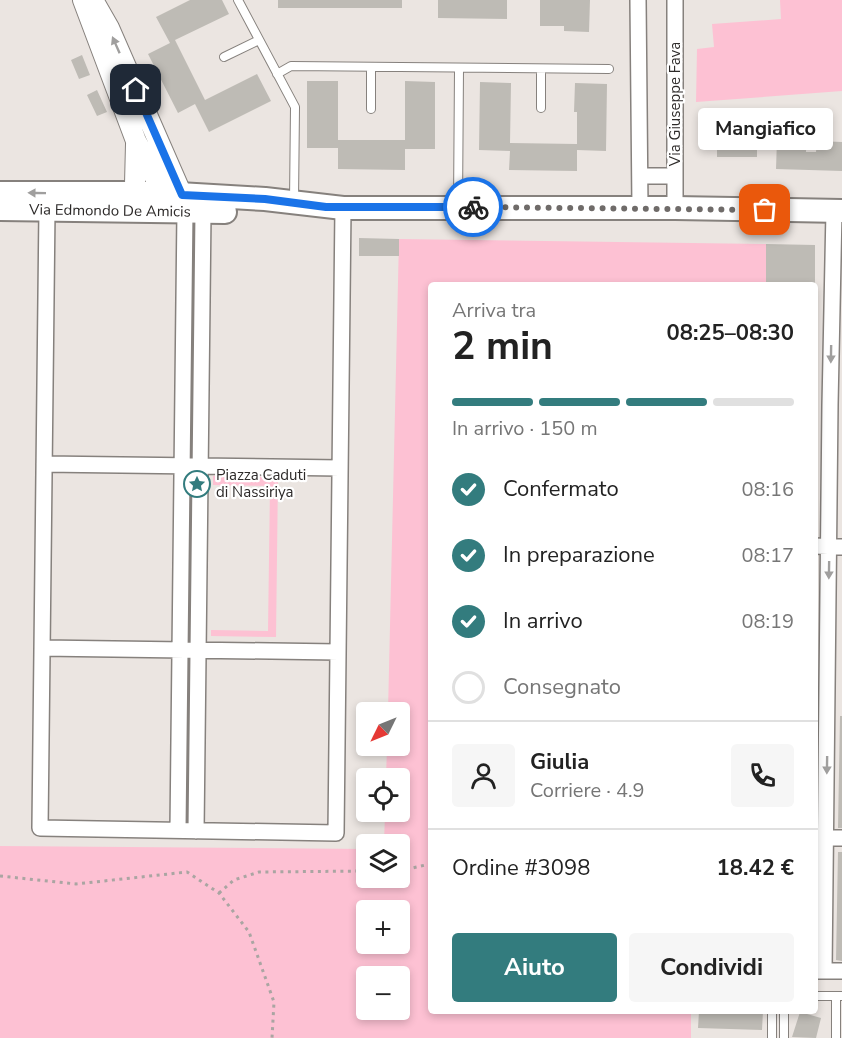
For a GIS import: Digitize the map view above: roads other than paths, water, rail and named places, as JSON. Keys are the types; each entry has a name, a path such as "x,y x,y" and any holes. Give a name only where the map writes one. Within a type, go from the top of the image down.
{"main road":[{"name":"Via Edmondo De Amicis","path":"0,193 133,194 180,204 270,213 334,207 838,211"},
{"name":"Via Edmondo De Amicis","path":"0,209 265,199 334,207"}],"street":[{"path":"83,0 136,141 180,204 182,466 178,830"},
{"path":"93,0 109,28 180,204 200,466 196,831"},
{"path":"638,0 640,208"},
{"name":"Via Giuseppe Fava","path":"675,0 675,208"},
{"path":"133,194 136,141"},
{"path":"640,176 675,176"},
{"path":"46,209 40,828 336,833 340,468 334,207"},
{"path":"838,211 836,405 829,546 835,708 820,971 842,971"},
{"path":"44,464 340,468"},
{"path":"42,648 338,652"},
{"path":"826,838 842,838"}],"lane":[{"path":"238,0 295,107 294,203"},
{"path":"224,57 259,40"},
{"path":"277,74 291,66 609,69"},
{"path":"371,67 371,109"},
{"path":"458,207 459,69"},
{"path":"541,69 541,108"},
{"path":"818,996 839,996 836,1038"},
{"path":"772,1014 772,1038"},
{"path":"784,1014 784,1038"}],"place":[{"name":"Mangiafico","path":"765,210"},
{"name":"Piazza Caduti di Nassiriya","path":"197,484"}]}
